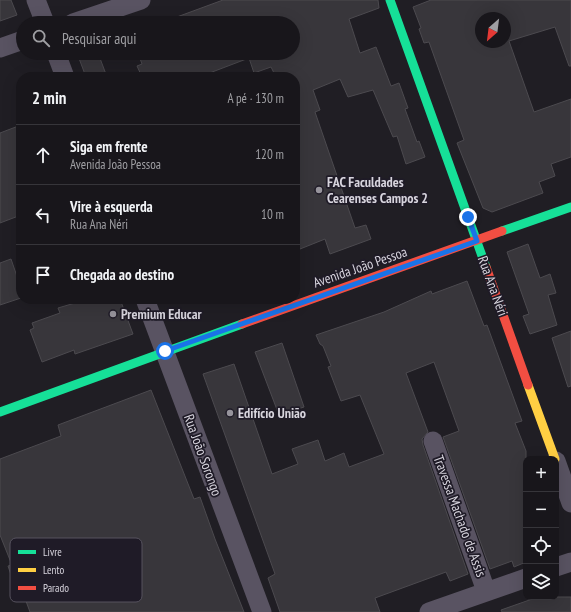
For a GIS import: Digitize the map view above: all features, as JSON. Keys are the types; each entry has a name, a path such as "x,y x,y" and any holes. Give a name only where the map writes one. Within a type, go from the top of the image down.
{"main road":[{"name":"Rua Ana Néri","path":"390,0 555,456"},
{"name":"Avenida João Pessoa","path":"300,303 571,207"},
{"name":"Avenida João Pessoa","path":"0,412 298,304"}],"street":[{"path":"36,0 42,16"},
{"path":"94,16 141,0"},
{"path":"0,48 16,42"},
{"path":"59,60 63,72"},
{"name":"Rua João Sorongo","path":"147,304 262,612"},
{"name":"Travessa Machado de Assis","path":"433,441 486,591"},
{"name":"Rua Ana Néri","path":"559,468 571,502"},
{"path":"559,566 571,562"},
{"path":"429,612 523,579"}],"building":[{"path":"0,0 11,0 17,15 0,21"},
{"path":"223,0 378,0 379,8 349,19 360,53 376,47 391,86 399,83 408,108 405,109 417,142 419,141 425,157 406,164 397,136 393,137 373,90 348,97 340,79 313,90 320,110 315,112 355,228 366,225 371,239 330,254 325,239 300,249 300,72 274,72 271,67 254,72 250,60 300,60 300,16 180,16"},
{"path":"431,0 571,0 571,66 569,66 555,27 511,40 511,12 475,12 475,48 511,48 511,47 534,112 571,99 571,157 551,164 555,176 539,182 543,193 492,212 483,208 457,143 464,140 429,42 424,43 419,29 421,28 413,7"},
{"path":"80,60 101,60 105,72 84,72"},
{"path":"141,60 244,60 212,72 140,72 137,66 142,64"},
{"path":"16,127 16,217 0,223 0,133"},
{"path":"528,244 540,278 550,274 556,293 548,295 557,325 530,334 523,316 529,314 507,252"},
{"path":"11,259 16,274 16,300 0,305 0,263"},
{"path":"467,281 484,326 487,325 522,421 515,423 526,451 526,456 523,456 523,563 514,567 512,561 490,569 443,437 459,431 434,362 406,373 428,432 422,439 423,445 468,574 450,581 446,572 375,598 380,612 280,612 268,578 275,574 203,374 234,364 272,474 298,464 292,449 318,440 325,461 344,453 349,467 384,454 360,395 341,401 328,367 331,366 323,346 320,344 316,335 384,312 431,291 432,294"},
{"path":"72,304 122,304 133,334 75,354 74,350 42,362 30,330 34,328 32,323 60,313 58,308"},
{"path":"571,331 571,386 568,387 552,338"},
{"path":"282,343 304,407 279,415 255,352"},
{"path":"151,390 194,499 200,497 244,612 30,612 26,602 142,602 142,538 10,538 10,560 0,535 0,459 61,436 58,425"},
{"path":"559,597 571,597 571,612 502,612 501,610 529,600 559,600"}],"traffic: fast":[{"path":"390,0 486,267"},
{"path":"502,231 571,207"},
{"path":"0,412 242,324"}],"traffic: slow":[{"path":"528,385 554,456"}],"traffic: jam":[{"path":"300,303 502,231"},
{"path":"486,267 528,385"},
{"path":"242,324 298,304"}],"place":[{"name":"FAC Faculdades Cearenses Campos 2","path":"319,190"},
{"name":"Premium Educar","path":"113,314"},
{"name":"Edifício União","path":"230,413"}],"route":[{"path":"165,351 477,241 468,217"}]}
